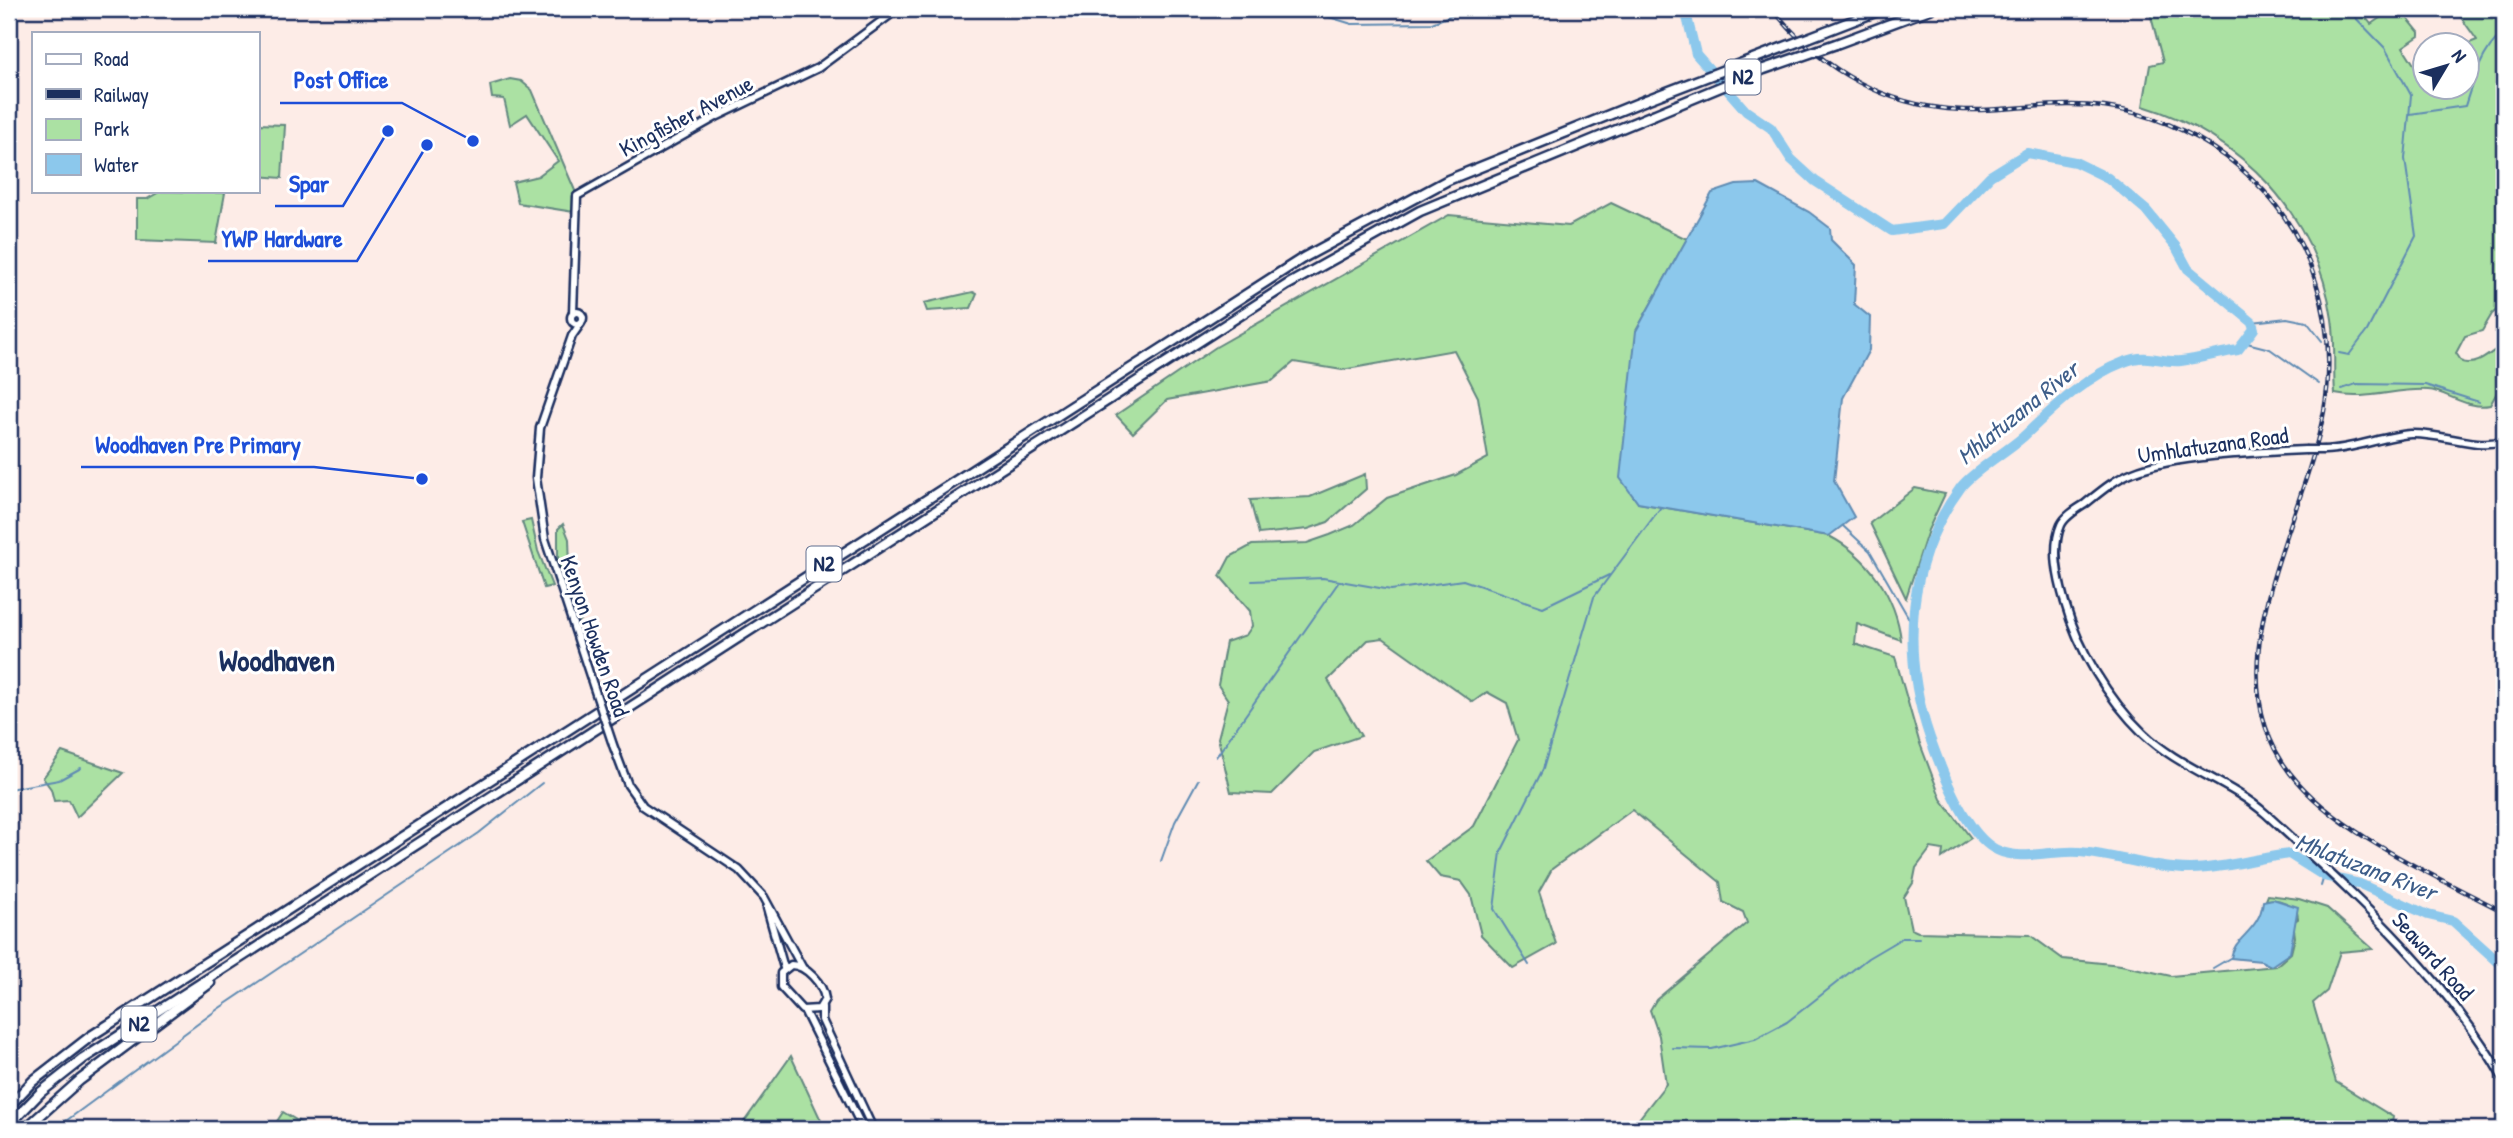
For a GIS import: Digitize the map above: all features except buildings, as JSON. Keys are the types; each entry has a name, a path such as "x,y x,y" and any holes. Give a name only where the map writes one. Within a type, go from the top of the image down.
{"highway":[{"name":"N2","path":"9,1106 33,1082 91,1036 1330,241 1448,180 1883,9"},
{"name":"N2","path":"9,1125 41,1092 83,1059 1333,257 1420,211 1764,69 1930,9"},
{"path":"25,1129 80,1080 278,933"},
{"path":"9,1098 33,1082"}],"street":[{"name":"Kingfisher Avenue","path":"577,313 574,301 577,196 718,116 818,68 898,9"},
{"name":"Kenyon Howden Road","path":"572,336 572,322 577,313"},
{"path":"572,322 581,323 577,313"},
{"name":"Kenyon Howden Road","path":"581,323 572,336 540,428 537,488 547,549 613,745 628,785 643,806 727,860 757,888 770,906 802,967 824,992 822,1007"},
{"name":"Umhlatuzana Road","path":"2224,787 2168,754 2144,734 2115,699 2072,626 2057,568 2060,531 2064,519 2115,481 2145,468 2265,451 2356,447 2413,434 2475,443 2504,441"},
{"name":"Seaward Road","path":"2224,787 2249,800 2365,908 2460,1011 2504,1080"},
{"name":"Kenyon Howden Road","path":"757,888 771,919 784,969 779,980 781,987 805,1012"},
{"path":"784,969 794,965 802,967"},
{"path":"863,1129 805,1012 822,1007 822,1020 873,1129"},
{"path":"851,1105 860,1101"}],"green space":[{"path":"2149,9 2359,9 2371,24 2393,9 2400,9 2419,32 2412,32 2412,41 2403,47 2412,61 2412,102 2482,102 2482,32 2471,32 2455,9 2504,9 2504,304 2492,314 2482,331 2465,336 2456,353 2462,362 2474,362 2504,344 2504,380 2490,405 2473,405 2428,390 2358,396 2335,394 2332,319 2324,281 2310,246 2292,214 2269,185 2242,159 2212,137 2179,119 2143,106 2150,65 2163,62"},
{"path":"510,79 521,81 532,90 576,193 574,212 518,203 513,182 538,176 558,161 527,114 510,125 504,99 492,98 490,85"},
{"path":"259,124 285,125 282,178 259,176"},
{"path":"159,192 225,193 216,243 137,240 137,199 147,199"},
{"path":"1611,203 1687,239 1636,331 1638,503 1829,536 1856,554 1868,566 1893,608 1901,640 1857,624 1855,644 1895,657 1919,741 1941,799 1971,838 1942,858 1943,850 1931,848 1916,868 1913,883 1904,897 1911,929 1918,932 2030,935 2063,959 2121,965 2171,976 2276,966 2291,953 2295,937 2293,922 2298,919 2295,909 2282,901 2266,900 2268,895 2299,899 2327,908 2373,949 2340,952 2327,991 2313,1003 2336,1082 2393,1117 2391,1129 1631,1129 1666,1084 1659,1036 1650,1010 1656,1000 1747,923 1743,912 1723,902 1720,882 1632,810 1552,869 1539,892 1556,944 1513,968 1481,935 1471,895 1461,881 1440,877 1426,861 1474,826 1518,740 1507,703 1487,692 1473,702 1383,638 1368,640 1328,680 1361,736 1314,752 1272,794 1231,792 1218,738 1228,700 1218,685 1226,642 1246,635 1252,626 1250,611 1220,576 1230,557 1252,545 1307,543 1330,535 1354,525 1387,498 1456,475 1488,458 1478,397 1454,350 1342,370 1294,362 1272,381 1167,400 1133,433 1116,415 1216,347 1449,215 1569,226"},
{"path":"973,292 977,294 971,308 927,311 924,303"},
{"path":"1365,474 1366,489 1328,522 1308,529 1259,534 1250,500 1310,497"},
{"path":"1915,488 1945,494 1928,530 1906,598 1870,523"},
{"path":"531,520 538,551 552,586 544,588 522,522"},
{"path":"563,524 569,539 570,566 584,616 579,621 558,562 558,529"},
{"path":"62,752 123,773 77,817 69,800 54,801 51,789 43,778"},
{"path":"791,1056 825,1129 739,1129"},
{"path":"283,1112 309,1128 272,1129"}],"water":[{"path":"1758,184 1809,212 1830,228 1831,240 1856,265 1854,304 1870,317 1869,350 1843,398 1834,481 1854,517 1829,536 1638,503 1620,478 1636,331 1712,193 1736,185"},
{"path":"2273,899 2298,907 2290,953 2271,966 2261,961 2231,958 2237,944 2257,920 2263,901"}],"waterway":[{"path":"1303,9 1352,24 1432,23 1466,9"},
{"name":"Mhlatuzana River","path":"1685,9 1696,54 1746,111 1771,128 1791,159 1815,181 1892,231 1944,224 1990,176 2027,153 2075,162 2108,178 2146,210 2176,247 2188,269 2252,322 2254,329 2238,350 2181,361 2133,359 2096,376 1966,481 1943,516 1919,577 1914,609 1915,674 1930,738 1956,800 1975,831 1997,850 2016,855 2080,852 2176,868 2215,867 2289,854 2324,876 2360,884 2428,915 2453,921 2504,967"},
{"path":"2339,353 2349,355 2367,331 2416,236 2405,159 2411,95 2385,48 2347,9"},
{"path":"2410,114 2465,106 2484,56 2504,31"},
{"path":"2252,322 2287,318 2307,322 2322,341"},
{"path":"2243,342 2270,349 2319,384"},
{"path":"2342,389 2356,384 2425,385 2479,402"},
{"path":"1529,965 1494,909 1501,852 1543,769 1594,597 1661,507"},
{"path":"1843,526 1870,551 1911,622"},
{"path":"1252,581 1323,578 1391,590 1463,580 1543,607 1609,575"},
{"path":"1216,757 1338,583"},
{"path":"9,789 59,780 81,768"},
{"path":"1161,861 1175,822 1198,780"},
{"path":"55,1129 218,1009 479,833 542,783"},
{"path":"2321,886 2324,876"},
{"path":"1673,1048 1712,1049 1755,1039 1787,1022 1868,958 1902,938 1919,938"},
{"path":"2213,968 2230,958"},
{"path":"38,1124 41,1129"}],"railway":[{"path":"1773,9 1789,28 1826,62 1891,97 1915,104 1956,110 2068,105 2136,113 2198,138 2252,179 2275,204 2294,232 2313,274 2325,319 2328,365 2324,411 2269,595 2259,642 2258,688 2267,732 2290,773 2310,795 2334,815 2389,852 2504,912"}],"place":[{"name":"Spar","path":"388,131"},
{"name":"Post Office","path":"473,141"},
{"name":"YWP Hardware","path":"427,145"},
{"name":"Woodhaven Pre Primary","path":"422,479"}],"district":[{"name":"Woodhaven","path":"277,661"}]}
